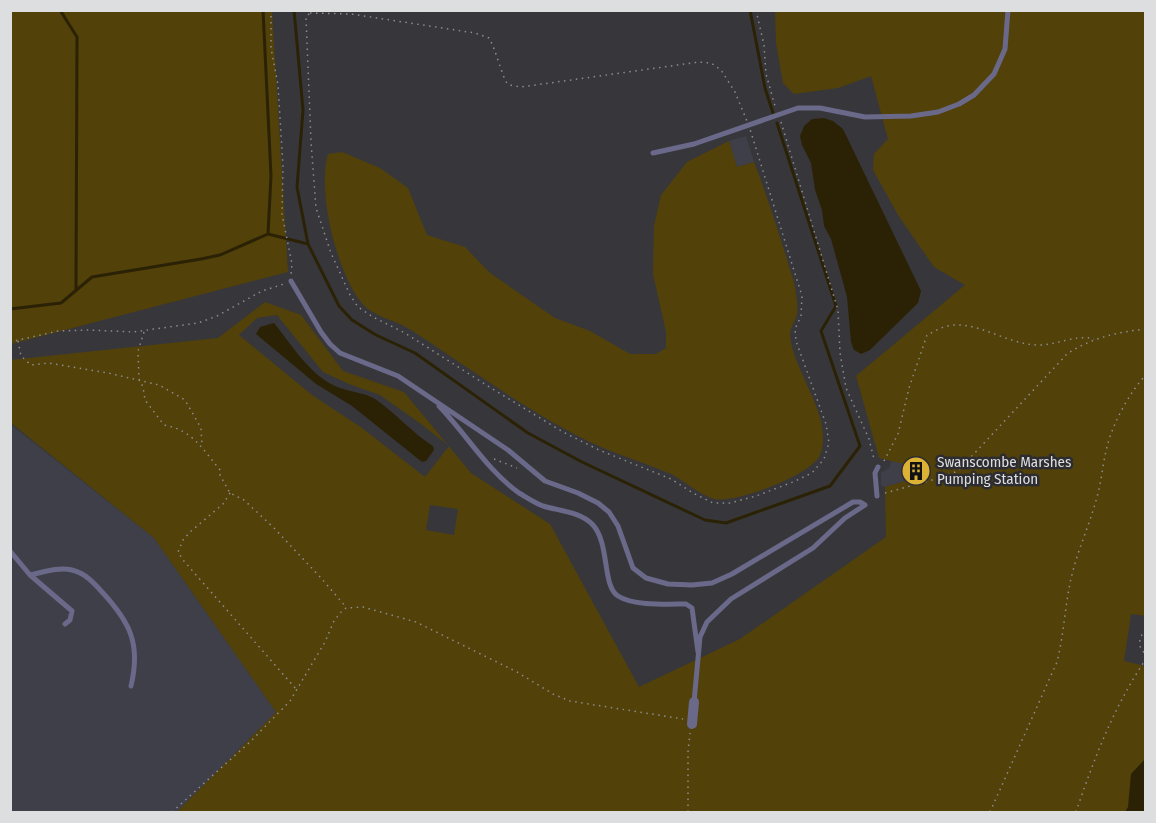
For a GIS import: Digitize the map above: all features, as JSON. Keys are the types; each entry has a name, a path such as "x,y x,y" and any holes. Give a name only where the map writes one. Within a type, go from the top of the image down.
{"street":[{"path":"692,720 694,702"}],"lane":[{"path":"652,153 694,144 798,108 810,107 865,117 911,116 938,112 959,104 974,95 994,74 1005,49 1008,10"},
{"path":"291,281 330,344 340,353 398,376 508,450 545,481 578,493 598,503 609,512 618,526 633,568 646,578 668,584 712,583 732,574 853,502 865,505 845,518 813,548 731,599 707,622 703,629 698,652 694,702"},
{"path":"434,400 495,472 520,493 542,505 583,517 595,526 605,551 612,590 619,597 633,601 686,604 692,608 698,652"},
{"path":"877,496 875,473 878,467"},
{"path":"10,551 30,575 72,611 70,620 65,624"},
{"path":"30,575 56,569 73,570 95,584 118,609 130,631 135,647 136,665 131,686"}],"path":[{"path":"10,342 58,331 144,331 207,320 244,300 291,281 292,264 282,214 284,166 278,85 271,48 271,10"},
{"path":"756,10 764,45 766,74 778,116 786,132 838,310 840,353 846,388 869,439 874,462 878,467 891,451 898,434 909,388 927,335 942,327 953,325 974,328 1008,340 1038,345 1079,338 1094,339"},
{"path":"310,13 351,14 475,33 489,38 499,59 504,80 508,84 520,87 644,69 711,63 721,70 735,92 749,126 802,296 801,316 795,329 796,341 826,424 829,443 824,459 812,473 756,496 730,503 713,503 671,479 599,450 563,432 405,333 372,317 358,307 331,253 316,208 306,17 310,13"},
{"path":"877,496 958,471 1067,354 1094,339 1146,329"},
{"path":"144,331 138,351 139,379 145,400 164,425 178,428 185,435 195,439 221,471 220,475 230,493 244,500 274,528 346,608"},
{"path":"17,340 21,357 31,365 49,363 139,379 159,385 185,400 201,428 202,447"},
{"path":"990,813 1057,662 1063,638 1066,600 1074,566 1091,522 1107,447 1127,400 1146,375"},
{"path":"483,459 503,461 525,472"},
{"path":"230,493 223,504 190,532 179,546 178,552 297,690"},
{"path":"172,813 251,741 290,701 340,613 346,608 363,606 416,622 570,701 634,710 673,719 692,720 688,752 688,813"},
{"path":"1146,630 1140,638 1141,650 1146,654"},
{"path":"1076,813 1109,725 1131,681 1146,659"}],"shaded area":[{"path":"11,10 272,11 288,272 11,344"},
{"path":"775,11 1145,11 1146,616 1131,614 1124,661 1145,666 1145,812 177,812 276,712 154,538 11,423 10,360 218,338 265,302 301,315 343,371 404,392 448,445 380,395 323,372 277,315 257,318 239,335 312,395 362,428 425,477 449,446 471,473 550,524 639,687 740,639 886,537 885,487 919,477 921,468 879,458 856,376 965,285 934,267 898,215 873,170 874,154 888,139 871,76 838,88 794,94 783,83 776,43","holes":["430,505 458,509 454,535 426,530"]},
{"path":"824,118 833,121 843,129 921,291 918,303 870,350 861,354 854,350 851,342 847,297 831,239 824,226 811,163 800,136 804,126 812,119"},
{"path":"746,136 754,162 737,167 729,141"},
{"path":"729,141 737,167 754,162 786,256 797,304 797,314 790,333 791,342 819,413 823,441 820,455 814,463 788,479 754,493 724,499 708,497 671,474 610,451 551,421 411,330 371,311 360,301 351,287 336,250 327,209 325,170 328,154 342,152 380,168 408,188 427,235 465,247 490,273 555,318 590,331 630,354 656,354 666,348 666,332 653,274 654,226 661,195 687,162"},
{"path":"274,323 301,358 326,381 345,390 375,399 433,446 434,450 426,461 422,462 352,406 316,384 256,334 260,327"},
{"path":"10,424 154,538 276,712 177,812 11,812"},
{"name":"Swanscombe Marshes Pumping Station","path":"892,460 922,468 919,477 885,487 881,486 881,473 889,468"},
{"path":"1145,759 1145,812 1125,812 1128,807 1131,774"}],"waterway":[{"path":"60,10 77,37 76,290"},
{"path":"263,10 271,176 268,234"},
{"path":"294,10 303,110 297,187 308,244 339,306 352,320 376,335 415,353 528,433 582,462 705,520 726,523 830,486 860,446 821,331 836,306 777,123"},
{"path":"750,10 765,88 773,113"},
{"path":"10,309 61,303 92,277 220,255 268,234 308,244"}],"place":[{"name":"Swanscombe Marshes Pumping Station","path":"916,471"}]}
